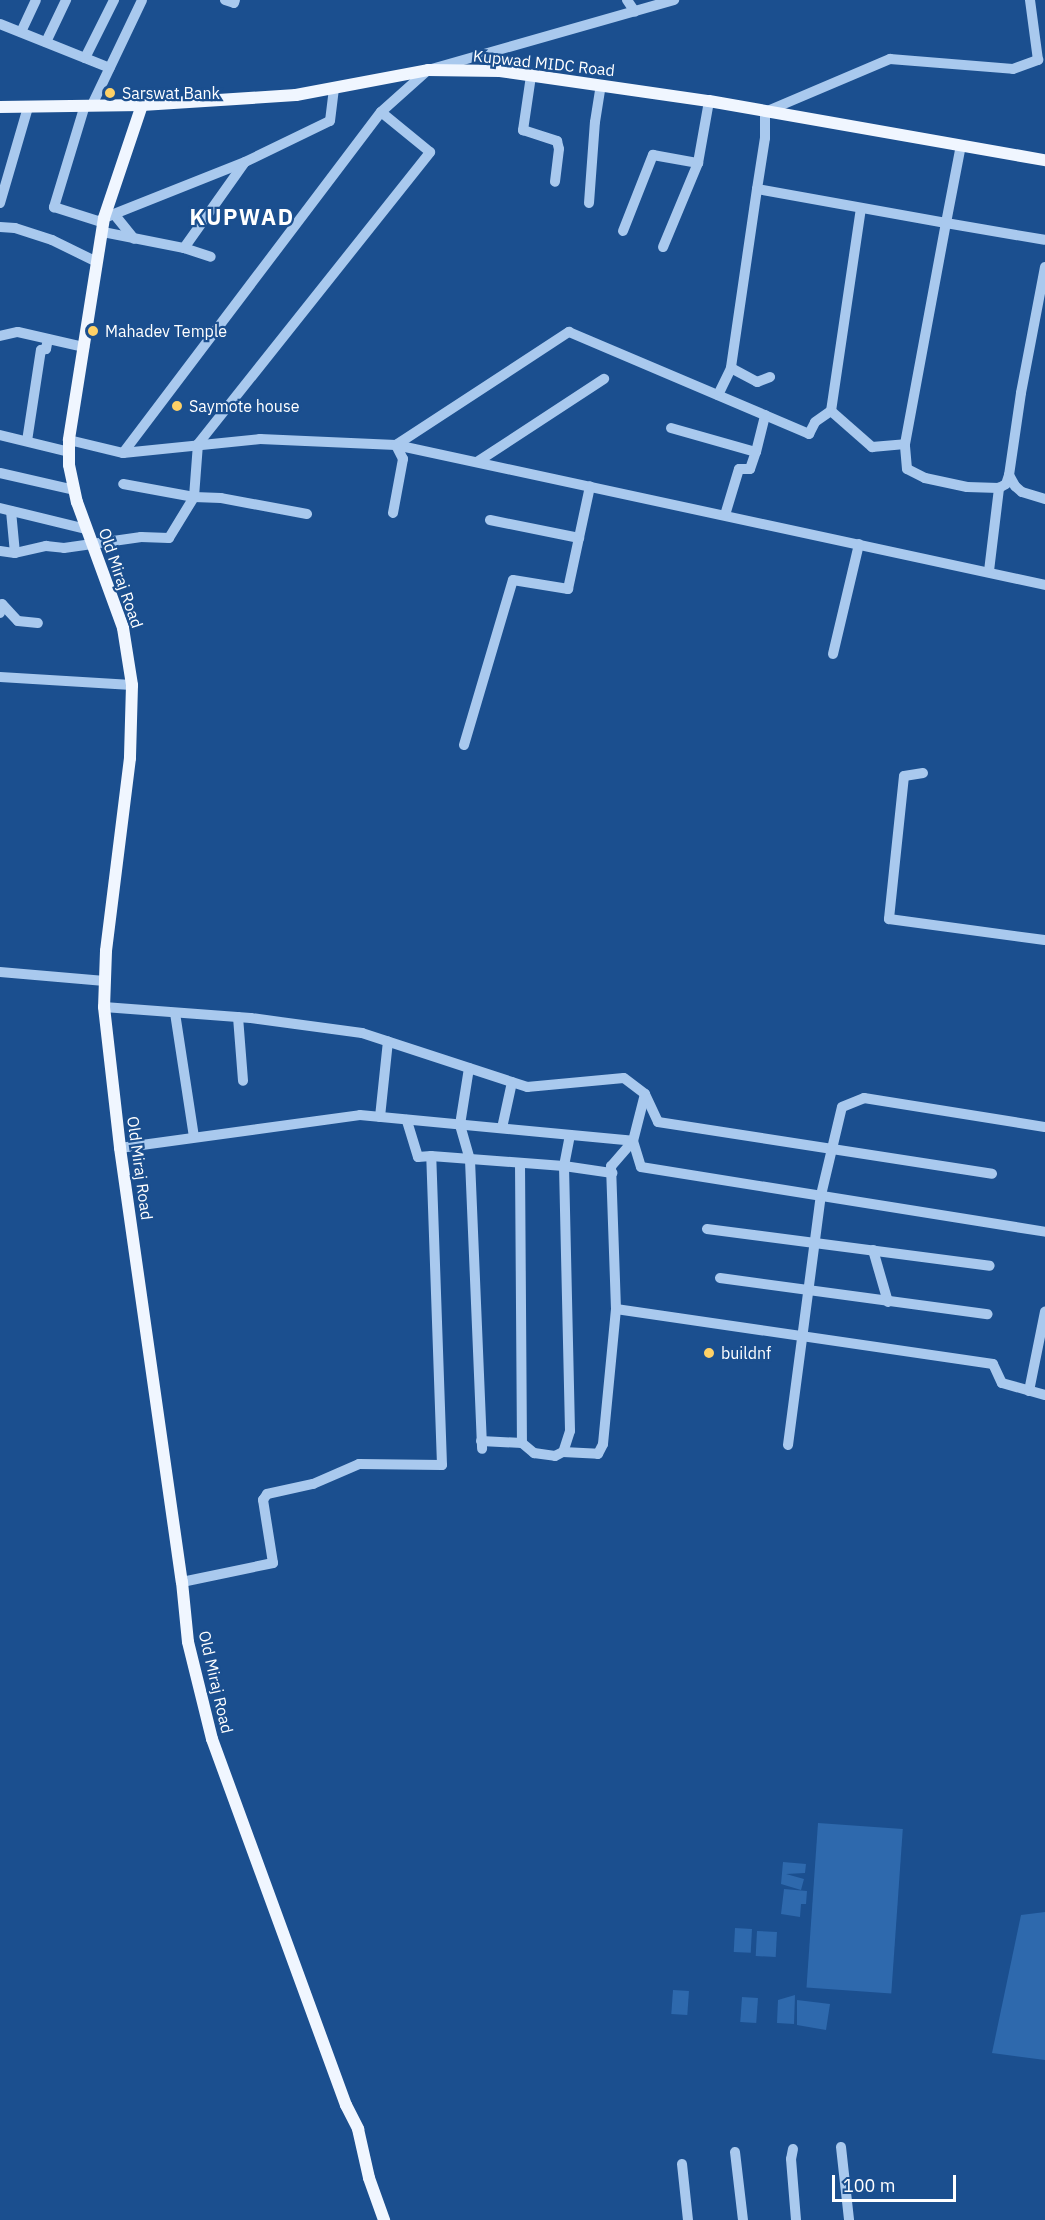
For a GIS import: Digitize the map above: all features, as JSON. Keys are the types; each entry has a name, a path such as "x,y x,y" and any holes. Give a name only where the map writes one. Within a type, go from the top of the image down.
{"main road":[{"name":"Kupwad MIDC Road","path":"0,107 142,105 296,95 428,70 500,71 709,101 1045,160"},
{"name":"Old Miraj Road","path":"142,105 106,222 97,262 69,446 75,490 86,529 94,544 103,577 123,628 132,685 130,758 106,951 104,1007 120,1148 182,1582 188,1642 212,1739 346,2105 358,2129 369,2178 384,2220"}],"street":[{"path":"21,32 36,0"},
{"path":"46,42 66,0"},
{"path":"85,58 114,0"},
{"path":"134,238 106,222 54,207 89,105 110,68 142,0"},
{"path":"225,0 234,3 235,0"},
{"path":"627,0 635,12"},
{"path":"123,453 381,112 428,70 674,0"},
{"path":"718,395 731,368 765,138 765,112 890,59 976,68 1013,69 1038,60 1030,0"},
{"path":"0,24 110,68"},
{"path":"531,76 523,130 557,141 559,149 555,182"},
{"path":"589,203 595,122 601,86"},
{"path":"106,222 245,162 330,120 334,89"},
{"path":"663,247 698,163 709,101"},
{"path":"0,203 28,107"},
{"path":"0,551 15,553 46,546 64,548 141,537 169,538 194,497 198,444 430,152 381,112"},
{"path":"961,145 905,444 907,469 925,478 967,487 999,489 1006,484 1045,267"},
{"path":"623,231 653,155 698,163"},
{"path":"184,248 245,162"},
{"path":"757,189 1045,240"},
{"path":"396,445 569,332 809,434 815,422 831,411 861,208"},
{"path":"106,222 134,238 184,248 211,257"},
{"path":"0,227 15,228 52,240 97,262"},
{"path":"0,336 18,332 84,347"},
{"path":"27,441 41,350 46,349 48,339"},
{"path":"731,368 757,382 770,377"},
{"path":"477,462 604,379"},
{"path":"831,411 872,447 905,444"},
{"path":"725,515 739,469 750,469 765,415"},
{"path":"671,428 756,452"},
{"path":"0,435 27,441 123,453 260,439 396,445 989,571 1045,585"},
{"path":"393,513 403,459 396,445"},
{"path":"0,473 75,490"},
{"path":"1009,475 1015,486 1022,492 1045,499"},
{"path":"123,484 194,497 221,498 307,514"},
{"path":"464,745 513,580 568,589 590,486"},
{"path":"989,571 999,489"},
{"path":"0,508 86,529"},
{"path":"12,511 15,553"},
{"path":"490,520 579,538"},
{"path":"832,654 859,544"},
{"path":"1,605 18,621 38,623"},
{"path":"0,677 132,685"},
{"path":"923,773 904,776 888,919 1045,940"},
{"path":"0,972 105,981"},
{"path":"104,1007 238,1017 362,1033 527,1087 624,1078 645,1094 658,1122 992,1174"},
{"path":"175,1013 194,1137"},
{"path":"238,1017 243,1081"},
{"path":"380,1117 388,1041"},
{"path":"469,1068 460,1125 470,1160 482,1445 522,1443 534,1453 555,1456 563,1452 598,1454 603,1444 616,1309 611,1166 633,1141 645,1094"},
{"path":"502,1128 512,1082"},
{"path":"788,1445 821,1195 842,1107 864,1098 1045,1127"},
{"path":"120,1148 360,1115 633,1141"},
{"path":"407,1120 418,1157 564,1166 612,1173"},
{"path":"563,1452 570,1431 564,1166 570,1135"},
{"path":"633,1141 641,1167 1045,1232"},
{"path":"182,1582 273,1563 263,1500 267,1494 313,1484 359,1464 442,1465 431,1156"},
{"path":"520,1163 522,1443"},
{"path":"707,1229 990,1266"},
{"path":"873,1250 888,1302"},
{"path":"720,1278 988,1314"},
{"path":"616,1309 993,1364 1002,1383 1045,1395"},
{"path":"1029,1391 1045,1312"},
{"path":"841,2147 849,2220"},
{"path":"793,2149 791,2159 796,2220"},
{"path":"735,2152 743,2220"},
{"path":"682,2164 688,2220"}],"shaded area":[{"path":"818,1823 903,1829 891,1994 806,1988"},
{"path":"783,1862 806,1864 805,1873 786,1874 804,1879 801,1890 781,1884"},
{"path":"784,1889 807,1891 806,1904 801,1904 800,1917 781,1914"},
{"path":"1045,1912 1045,2060 992,2053 1021,1915"},
{"path":"735,1928 752,1929 751,1953 734,1952"},
{"path":"757,1931 777,1932 776,1957 756,1956"},
{"path":"673,1990 689,1991 687,2015 671,2014"},
{"path":"795,1995 794,2024 777,2023 778,2000"},
{"path":"742,1997 758,1998 756,2023 740,2022"},
{"path":"797,2000 830,2004 826,2030 797,2025"}],"place":[{"name":"Sarswat Bank","path":"110,93"},
{"name":"Mahadev Temple","path":"93,331"},
{"name":"Saymote house","path":"177,406"},
{"name":"buildnf","path":"709,1353"}],"district":[{"name":"KUPWAD","path":"242,217"}]}
